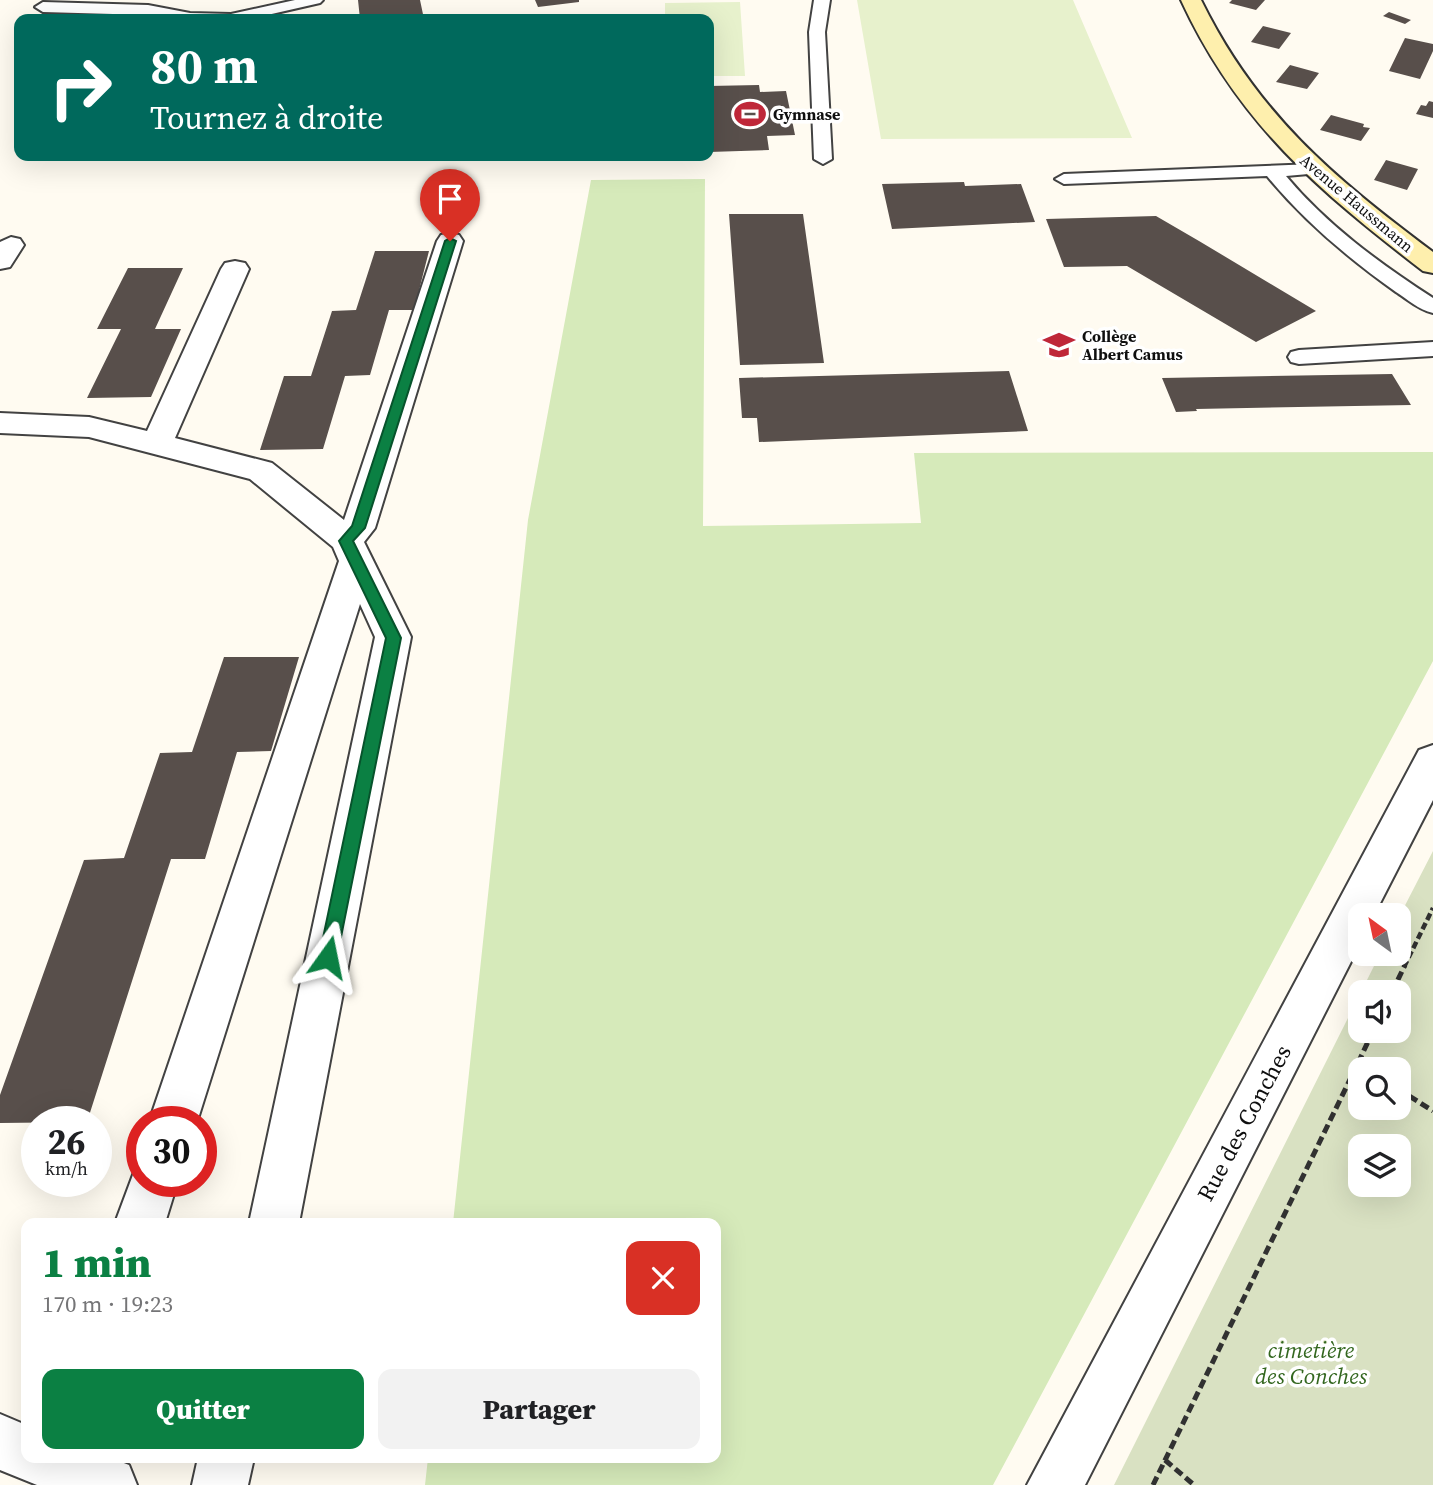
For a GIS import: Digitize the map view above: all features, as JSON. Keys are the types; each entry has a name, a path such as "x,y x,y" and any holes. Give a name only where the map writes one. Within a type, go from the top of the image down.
{"street":[{"name":"Avenue Haussmann","path":"1191,0 1217,52 1239,84 1314,169 1433,265"},
{"path":"178,1106 450,241"},
{"path":"157,444 235,269"},
{"path":"0,423 89,427 261,471 351,551 393,638 275,1218"},
{"name":"Rue des Conches","path":"1055,1485 1433,761"},
{"path":"142,1218 148,1197"},
{"path":"0,1442 21,1450"},
{"path":"220,1485 225,1463"}],"lane":[{"path":"245,14 267,6 315,0"},
{"path":"822,0 817,32 824,159"},
{"path":"43,7 148,10 169,14"},
{"path":"1064,179 1314,169"},
{"path":"1272,171 1293,197 1357,254 1433,307"},
{"path":"1299,357 1433,349"}],"path":[{"path":"1398,980 1433,908"},
{"path":"1153,1485 1348,1084"},
{"path":"1411,1097 1433,1111"},
{"path":"1165,1460 1194,1485"}],"green space":[{"path":"857,0 1073,0 1132,138 881,139"},
{"path":"740,2 745,76 714,76 714,14 665,14 665,3"},
{"path":"705,179 703,526 921,523 914,453 1433,452 1433,661 993,1485 425,1485 427,1463 721,1463 721,1218 454,1218 528,520 591,180"},
{"name":"cimetière des Conches","path":"1433,851 1433,1485 1114,1485 1348,1018 1348,1043 1411,1043 1411,980 1367,980 1374,966 1411,966 1411,903 1406,903"}],"building":[{"path":"358,0 420,0 423,14 359,14"},
{"path":"535,0 579,0 579,2 538,7"},
{"path":"1232,0 1265,0 1256,10 1229,3"},
{"path":"1389,12 1411,20 1405,24 1383,16"},
{"path":"1263,26 1291,33 1279,49 1251,42"},
{"path":"1405,38 1433,44 1433,51 1420,79 1389,71"},
{"path":"1290,65 1319,73 1307,89 1276,82"},
{"name":"Gymnase","path":"759,85 760,92 786,91 795,135 767,136 769,150 714,152 714,86"},
{"path":"1429,101 1433,102 1433,118 1416,114 1421,105 1426,106"},
{"path":"1331,115 1370,128 1361,141 1320,130"},
{"path":"1386,160 1418,169 1407,190 1374,180"},
{"path":"964,182 965,186 1021,184 1035,222 892,229 882,184"},
{"path":"729,214 803,214 824,363 740,365"},
{"path":"1156,216 1316,311 1256,342 1127,266 1064,267 1046,219"},
{"path":"375,251 429,251 414,310 389,310 370,375 345,376 323,449 260,450 284,376 311,376 332,311 356,310"},
{"path":"128,268 183,268 155,329 181,329 151,397 87,398 121,329 97,329"},
{"path":"1009,371 1028,431 759,442 757,418 742,418 739,378"},
{"path":"1392,374 1411,405 1196,409 1197,411 1176,412 1162,378"},
{"path":"224,657 299,657 271,751 237,752 205,859 171,859 92,1106 21,1106 21,1123 0,1123 0,1095 84,860 124,858 160,753 192,752"}],"place":[{"name":"Gymnase","path":"750,114"},
{"name":"Collège Albert Camus","path":"1059,345"}],"route":[{"path":"328,957 393,638 346,541 358,528 450,241"}]}
